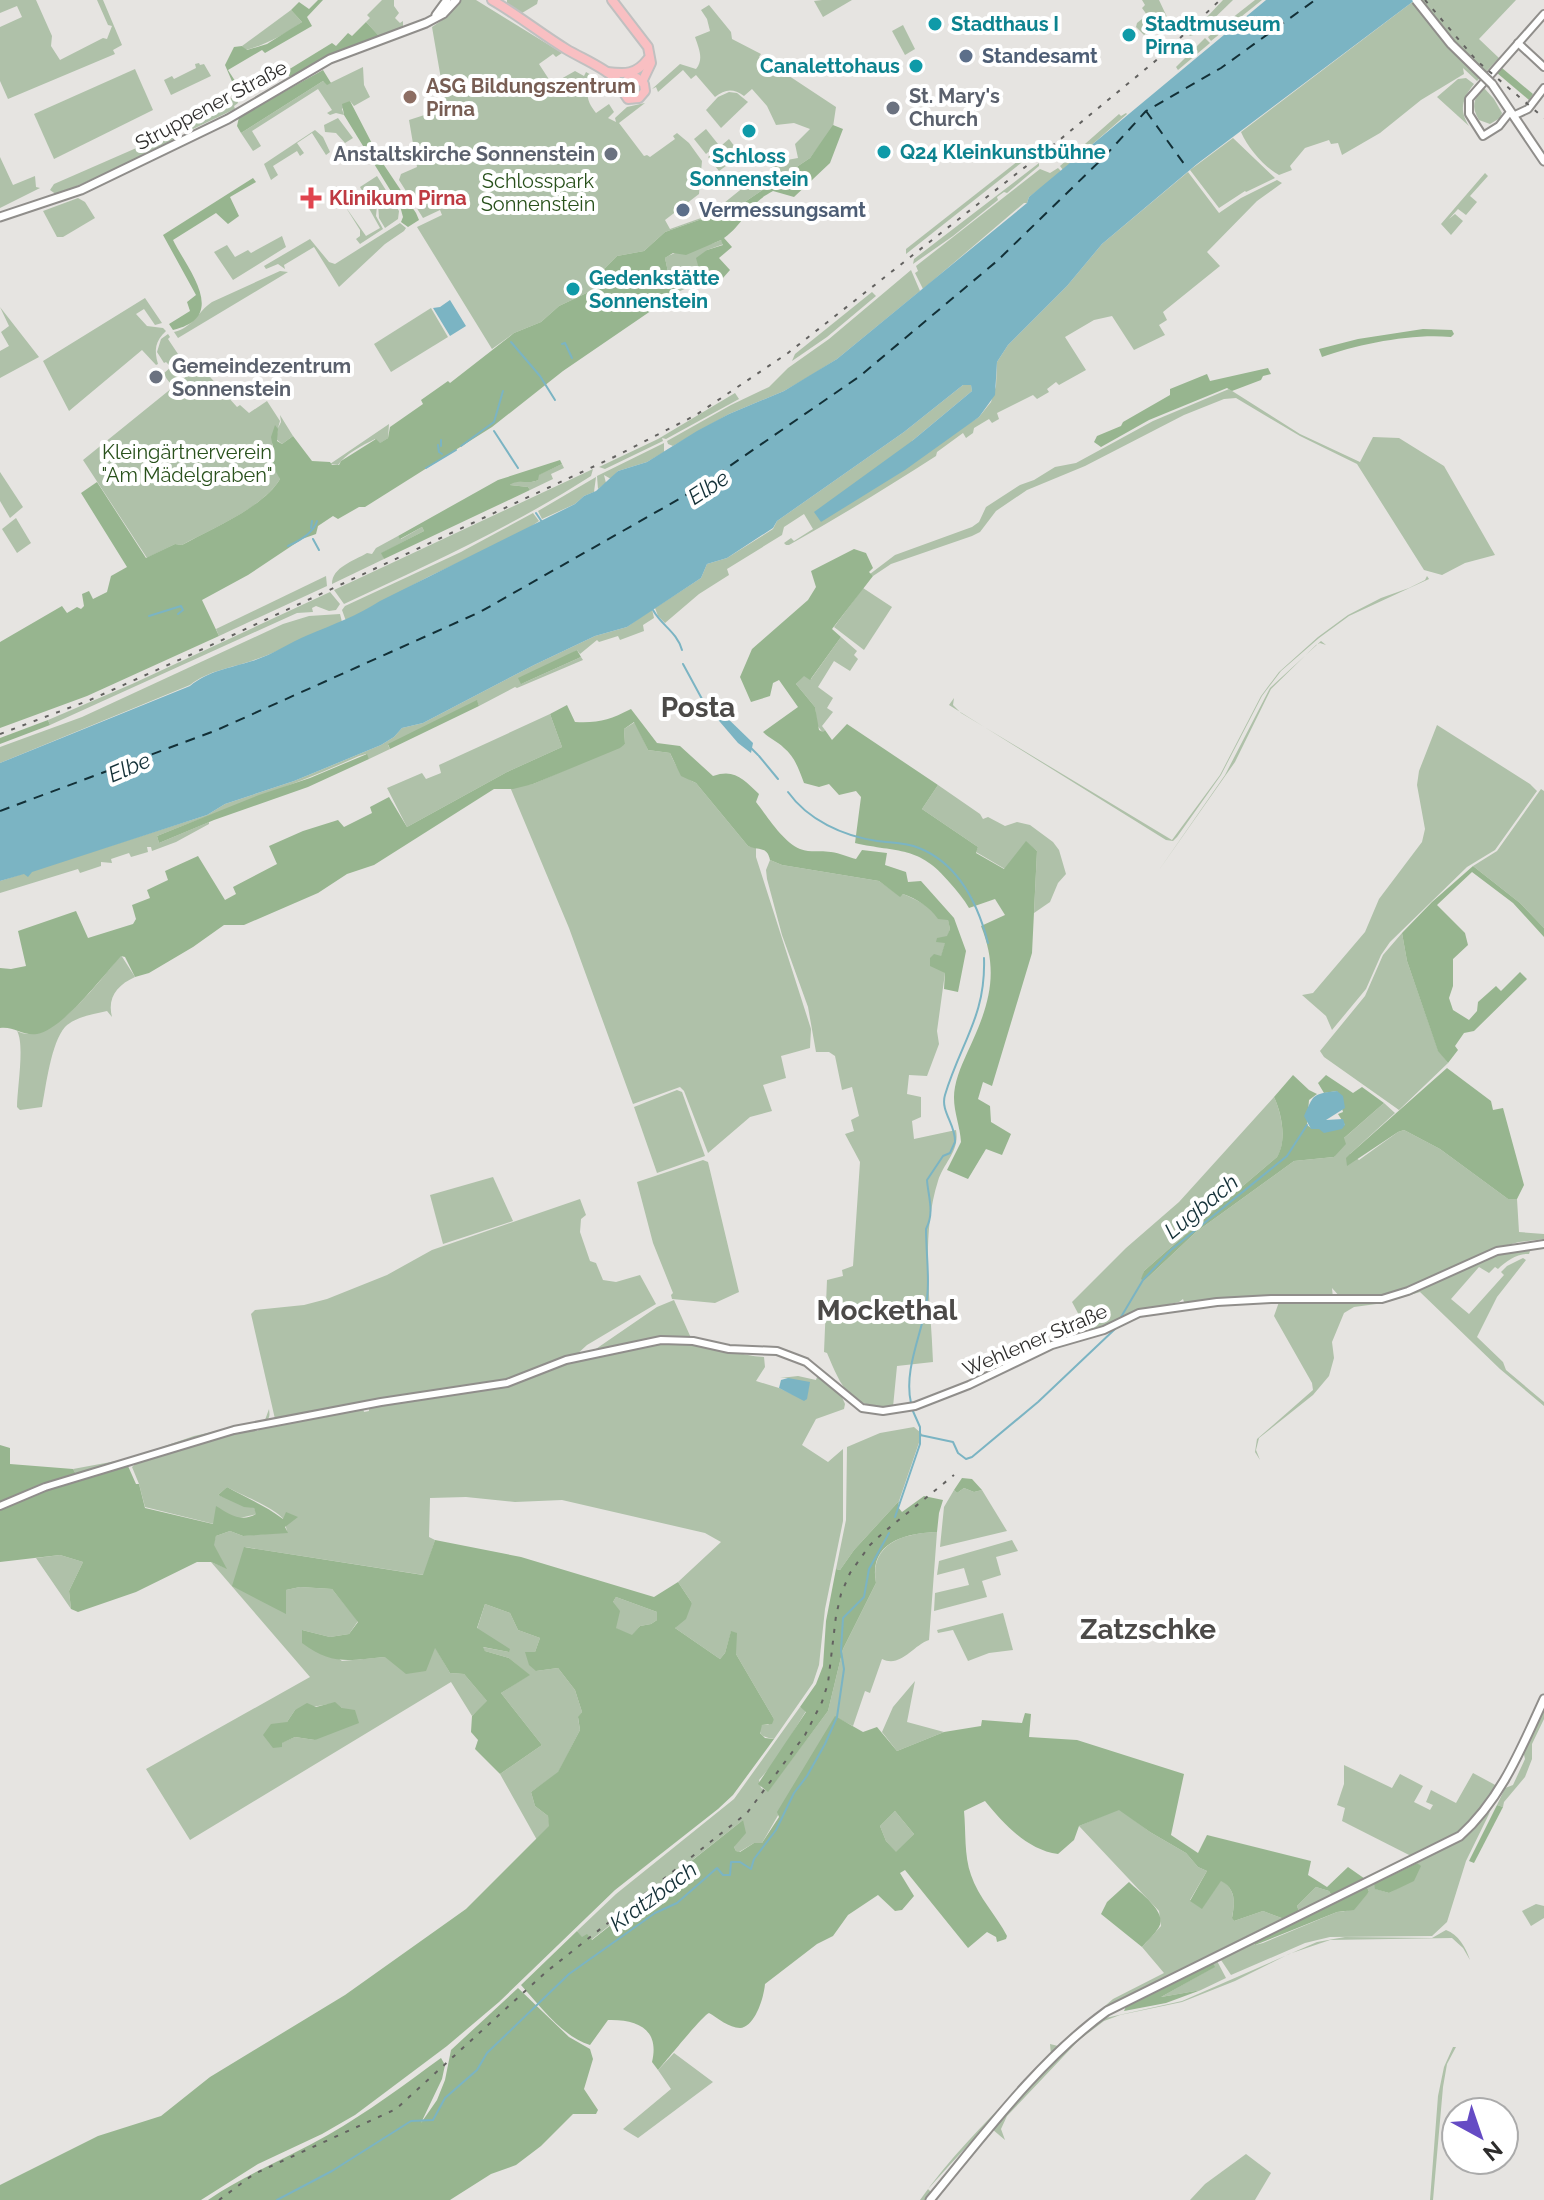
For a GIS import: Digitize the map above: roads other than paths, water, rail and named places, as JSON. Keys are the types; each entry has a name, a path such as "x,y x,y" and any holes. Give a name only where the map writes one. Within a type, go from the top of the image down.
{"main road":[{"path":"435,17 447,0"},
{"name":"Struppener Straße","path":"0,217 81,190 228,119 330,59 426,23 447,10 456,0"},
{"path":"483,0 610,74 624,84 626,97 637,99 645,91 639,80"},
{"path":"492,0 522,17 540,32"},
{"path":"612,0 648,47 651,63 639,80 624,84"},
{"path":"1416,0 1451,44 1504,99 1544,161"},
{"path":"639,80 648,59 648,47"},
{"path":"610,74 635,72 648,59"},
{"path":"930,2200 1003,2113 1075,2038 1112,2008 1434,1852 1460,1836 1490,1806 1503,1785 1544,1699"}],"street":[{"path":"1542,91 1528,109 1483,136 1469,114 1469,99 1544,14"},
{"path":"1518,43 1544,67"},
{"name":"Wehlener Straße","path":"0,1506 45,1487 234,1430 381,1402 507,1383 596,1353 661,1340 693,1341 729,1349 777,1351 806,1362 858,1406 883,1411 924,1404 1052,1345 1104,1330 1139,1313 1229,1301 1382,1299 1408,1291 1497,1251 1544,1244"}],"water":[{"name":"Elbe","path":"1266,0 1415,0 1197,164 1102,244 1067,286 1008,345 997,362 995,395 979,417 905,470 821,522 814,512 912,441 972,391 971,385 963,385 904,432 777,521 773,528 727,558 707,564 701,578 627,627 595,636 423,723 402,728 381,745 294,781 225,804 207,815 32,872 28,877 24,874 0,881 0,763 190,686 212,673 267,656 354,615 575,504 596,491 618,471 647,462 729,414 784,391 837,359"},
{"path":"450,300 466,326 450,336 433,308"},
{"path":"719,710 753,743 751,753 714,715"},
{"path":"1337,1091 1343,1096 1345,1108 1326,1120 1343,1119 1345,1125 1342,1129 1324,1133 1311,1129 1304,1116 1312,1100 1318,1095"},
{"path":"788,1378 810,1382 807,1399 804,1401 779,1388 781,1380"}],"waterway":[{"path":"511,342 540,376 555,400"},
{"path":"562,344 565,343 572,358"},
{"path":"461,446 494,422 503,391"},
{"path":"494,431 518,468"},
{"path":"441,440 441,446"},
{"path":"438,445 442,454"},
{"path":"426,468 456,450"},
{"path":"536,513 542,522"},
{"path":"311,528 312,521"},
{"path":"288,546 309,533 317,521"},
{"path":"313,539 319,550"},
{"path":"149,616 181,606 183,610 178,614"},
{"name":"Kratzbach","path":"653,610 682,650"},
{"name":"Kratzbach","path":"683,664 702,699 718,714"},
{"name":"Kratzbach","path":"750,747 758,755"},
{"name":"Kratzbach","path":"759,756 778,779"},
{"name":"Kratzbach","path":"788,792 806,811 839,831 864,839 914,846 945,864 965,887 979,914 988,943"},
{"name":"Kratzbach","path":"911,1403 909,1380 928,1291 926,1229 931,1210 927,1180 943,1156 950,1153 955,1142 944,1101 977,1013 984,978 984,958"},
{"name":"Lugbach","path":"1121,1317 1143,1280 1171,1250 1287,1156 1307,1125"},
{"name":"Lugbach","path":"920,1435 953,1442 958,1453 966,1459 972,1457 1038,1402 1115,1329"},
{"name":"Kratzbach","path":"895,1517 920,1444 920,1427 912,1409"},
{"name":"Kratzbach","path":"277,2200 332,2171 411,2121 433,2120 445,2098 477,2070 487,2053 569,1974 655,1913 677,1903 717,1868 723,1875 730,1875 731,1862 740,1862 751,1869 754,1859 776,1830 794,1793 807,1776 837,1717 844,1669 841,1651 843,1618 864,1597 869,1569 889,1533"}],"railway":[{"path":"0,734 90,700 190,655 614,457 696,415 788,353 1057,142 1159,58 1220,0"},
{"path":"1425,0 1477,61 1544,118"},
{"path":"219,2200 254,2174 396,2109 546,1972 747,1813 805,1735 822,1702 828,1683 836,1616 850,1573 870,1545 954,1475"}],"place":[{"name":"Stadthaus I","path":"935,24"},
{"name":"Stadtmuseum Pirna","path":"1129,35"},
{"name":"Standesamt","path":"966,56"},
{"name":"Canalettohaus","path":"916,66"},
{"name":"ASG Bildungszentrum Pirna","path":"410,97"},
{"name":"St. Mary's Church","path":"893,108"},
{"name":"Schloss Sonnenstein","path":"749,131"},
{"name":"Q24 Kleinkunstbühne","path":"884,152"},
{"name":"Anstaltskirche Sonnenstein","path":"611,154"},
{"name":"Klinikum Pirna","path":"311,198"},
{"name":"Vermessungsamt","path":"683,210"},
{"name":"Gedenkstätte Sonnenstein","path":"573,289"},
{"name":"Gemeindezentrum Sonnenstein","path":"156,377"}],"district":[{"name":"Posta","path":"698,707"},
{"name":"Mockethal","path":"887,1310"},
{"name":"Zatzschke","path":"1148,1629"}],"park label":[{"name":"Schlosspark Sonnenstein","path":"538,192"},
{"name":"Kleingärtnerverein \"Am Mädelgraben\"","path":"187,464"}]}
